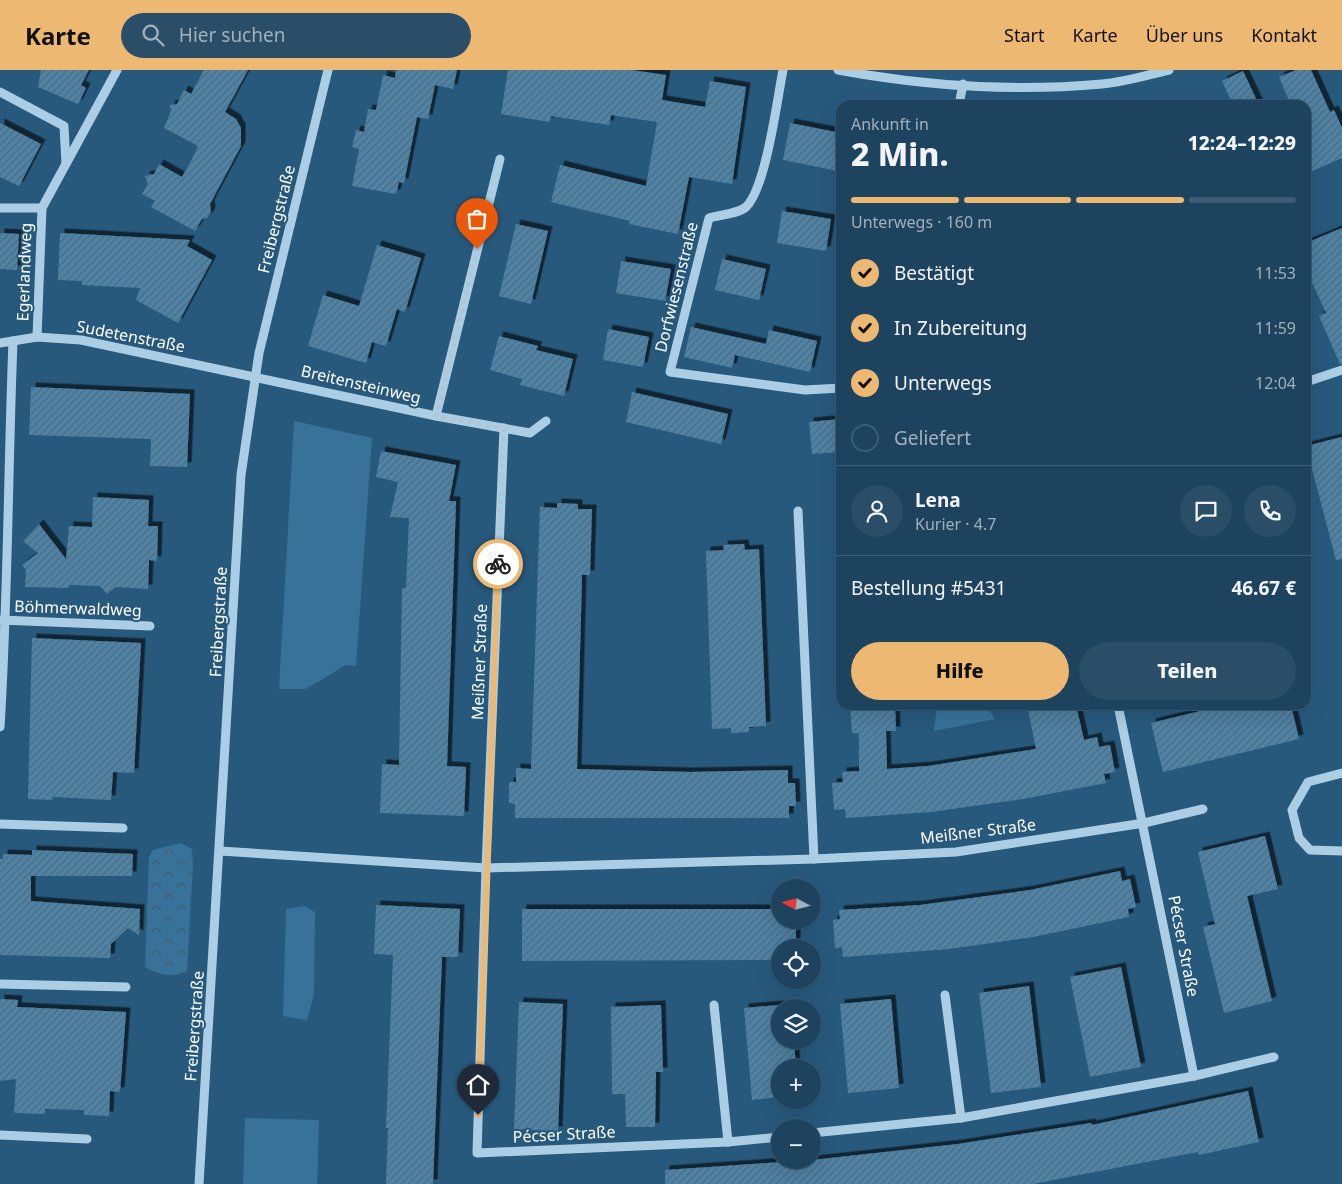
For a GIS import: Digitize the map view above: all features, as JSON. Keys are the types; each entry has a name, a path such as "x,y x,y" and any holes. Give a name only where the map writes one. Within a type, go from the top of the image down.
{"street":[{"name":"Egerlandweg","path":"37,337 42,208 117,70"},
{"name":"Freibergstraße","path":"200,1184 241,475 255,376 328,70"},
{"name":"Dorfwiesenstraße","path":"783,70 770,137 754,198 744,209 709,218 670,372 805,390 836,388"},
{"path":"838,70 922,82 1024,89 1104,84 1169,70"},
{"path":"959,100 963,84"},
{"path":"0,92 64,126 66,164"},
{"name":"Breitensteinweg","path":"255,376 436,416 500,159"},
{"name":"Egerlandweg","path":"0,208 42,208"},
{"name":"Sudetenstraße","path":"0,343 37,337 81,340 255,376"},
{"name":"Böhmerwaldweg","path":"0,727 3,620 3,505 13,341"},
{"path":"1311,380 1342,370"},
{"path":"436,416 530,432 546,421"},
{"name":"Meißner Straße","path":"486,868 504,428"},
{"path":"798,511 814,859"},
{"name":"Böhmerwaldweg","path":"3,620 150,626"},
{"path":"1119,710 1144,823"},
{"path":"1342,773 1308,782 1292,810 1299,838 1310,850 1342,851"},
{"name":"Meißner Straße","path":"220,851 486,868 814,859 956,852 1144,823 1204,809"},
{"name":"Pécser Straße","path":"1144,823 1194,1076"},
{"path":"0,824 122,828"},
{"name":"Pécser Straße","path":"486,868 477,1153 728,1142 771,1138"},
{"path":"0,984 126,987"},
{"path":"945,995 961,1118"},
{"path":"714,1005 728,1142"},
{"path":"821,1132 961,1118 1194,1076 1274,1058"},
{"path":"0,1135 87,1140"}],"green space":[{"path":"294,421 372,438 356,666 346,665 306,689 279,689"},
{"path":"936,710 989,710 995,719 934,731"},
{"path":"181,843 192,849 193,864 187,971 166,975 145,967 149,857 153,850"},
{"path":"304,906 315,912 314,994 307,1020 283,1016 286,909"},
{"path":"245,1118 319,1120 317,1184 243,1184"}],"building":[{"path":"41,70 89,70 81,85 86,88 78,104 38,87"},
{"path":"204,70 248,70 225,112 236,119 241,128 241,146 210,204 211,212 207,218 202,219 195,231 151,207 155,201 142,194 148,184 145,176 154,174 159,164 182,177 191,161 198,146 164,128 171,111 170,105 177,104 184,90 191,94"},
{"path":"396,70 457,70 453,89 435,85 428,119 417,117 404,183 399,182 396,194 352,186 359,149 352,147 356,130 364,132 368,109 376,110 383,75 395,78"},
{"path":"508,70 631,70 666,75 662,100 705,107 710,81 746,87 732,184 689,177 678,234 629,224 630,221 551,202 560,165 646,186 657,122 611,115 609,125 551,116 550,122 501,114"},
{"path":"1296,70 1311,70 1330,112 1334,110 1342,128 1342,158 1311,172 1311,100 1289,100 1279,77"},
{"path":"1243,71 1257,100 1231,100 1222,81"},
{"path":"0,123 41,144 19,186 0,177"},
{"path":"790,123 836,132 836,171 783,160"},
{"path":"782,211 831,219 826,251 777,243"},
{"path":"516,224 548,231 531,304 499,296"},
{"path":"1342,228 1342,364 1340,364 1319,316 1326,313 1311,280 1311,241"},
{"path":"0,233 19,234 17,270 0,269"},
{"path":"60,233 190,240 187,246 212,260 178,323 136,300 140,288 82,285 82,281 58,280"},
{"path":"377,245 421,258 405,312 397,309 386,346 372,342 366,363 308,346 323,295 359,306"},
{"path":"722,259 766,269 759,300 715,290"},
{"path":"621,261 671,269 665,301 616,293"},
{"path":"691,327 766,344 769,330 817,341 810,372 735,355 732,368 684,357"},
{"path":"608,329 649,337 643,367 603,360"},
{"path":"499,336 538,346 536,350 573,359 564,396 520,385 522,379 490,370"},
{"path":"31,387 190,394 187,467 150,466 151,439 29,435"},
{"path":"632,392 728,414 721,444 626,422"},
{"path":"836,419 836,452 812,454 809,422"},
{"path":"1342,437 1342,559 1336,560 1311,465 1311,445"},
{"path":"381,451 456,465 449,501 456,501 447,766 466,767 464,816 380,813 382,764 399,765 402,588 406,588 409,518 390,517 398,482 376,477"},
{"path":"93,497 149,500 148,526 158,526 157,561 149,560 148,589 116,587 107,594 100,586 69,585 69,588 25,587 26,570 22,565 38,553 23,541 39,524 66,559 69,526 92,527"},
{"path":"557,503 578,504 578,509 592,509 590,575 582,575 577,769 690,772 788,770 788,783 795,783 796,806 789,806 789,818 515,818 515,804 509,803 509,782 516,782 516,768 531,769 540,507 557,508"},
{"path":"744,544 745,550 759,549 766,726 749,727 749,732 731,733 731,728 712,729 706,551 724,550 723,545"},
{"path":"32,638 141,643 134,773 113,772 111,800 53,797 52,800 28,799"},
{"path":"850,710 895,710 896,731 886,731 887,769 928,766 1036,749 1028,710 1077,710 1084,740 1097,737 1099,747 1110,745 1115,772 1104,774 1106,783 1023,799 931,812 846,818 845,809 834,810 832,783 843,782 842,772 859,771 859,733 852,733"},
{"path":"1204,710 1292,710 1299,739 1163,772 1151,723"},
{"path":"1265,836 1278,889 1247,896 1272,1001 1224,1013 1203,927 1215,924 1198,852"},
{"path":"32,850 133,854 132,876 31,876 31,901 140,909 139,935 128,928 111,944 110,958 0,955 0,859 3,859 3,854 32,855"},
{"path":"1120,871 1122,881 1130,879 1136,907 1128,909 1129,917 1033,937 949,949 843,957 842,947 835,948 833,920 840,919 839,910 920,905 1030,890"},
{"path":"376,905 460,909 458,957 442,957 433,1184 386,1184 388,1128 386,1128 393,955 374,954"},
{"path":"522,909 771,909 771,929 796,929 796,939 771,939 771,960 522,961"},
{"path":"1121,967 1141,1067 1090,1077 1070,977"},
{"path":"1029,986 1041,1087 991,1093 979,993"},
{"path":"0,999 18,1000 17,1007 126,1012 120,1092 110,1091 109,1116 84,1115 84,1110 45,1109 45,1114 14,1113 16,1079 0,1081"},
{"path":"891,999 899,1088 848,1093 840,1004"},
{"path":"519,1002 563,1004 558,1131 514,1129"},
{"path":"661,1005 663,1072 656,1072 655,1127 626,1127 625,1094 612,1094 611,1007"},
{"path":"771,1006 771,1049 795,1049 795,1059 771,1059 771,1098 752,1100 744,1008"},
{"path":"1248,1091 1259,1142 1199,1155 1198,1152 1033,1184 665,1184 665,1170 771,1163 771,1169 821,1169 821,1159 958,1144 1091,1123 1092,1125"}],"way so far":[{"path":"477,249 436,416 504,428 498,564"}],"route":[{"path":"478,1115 498,564"}]}
